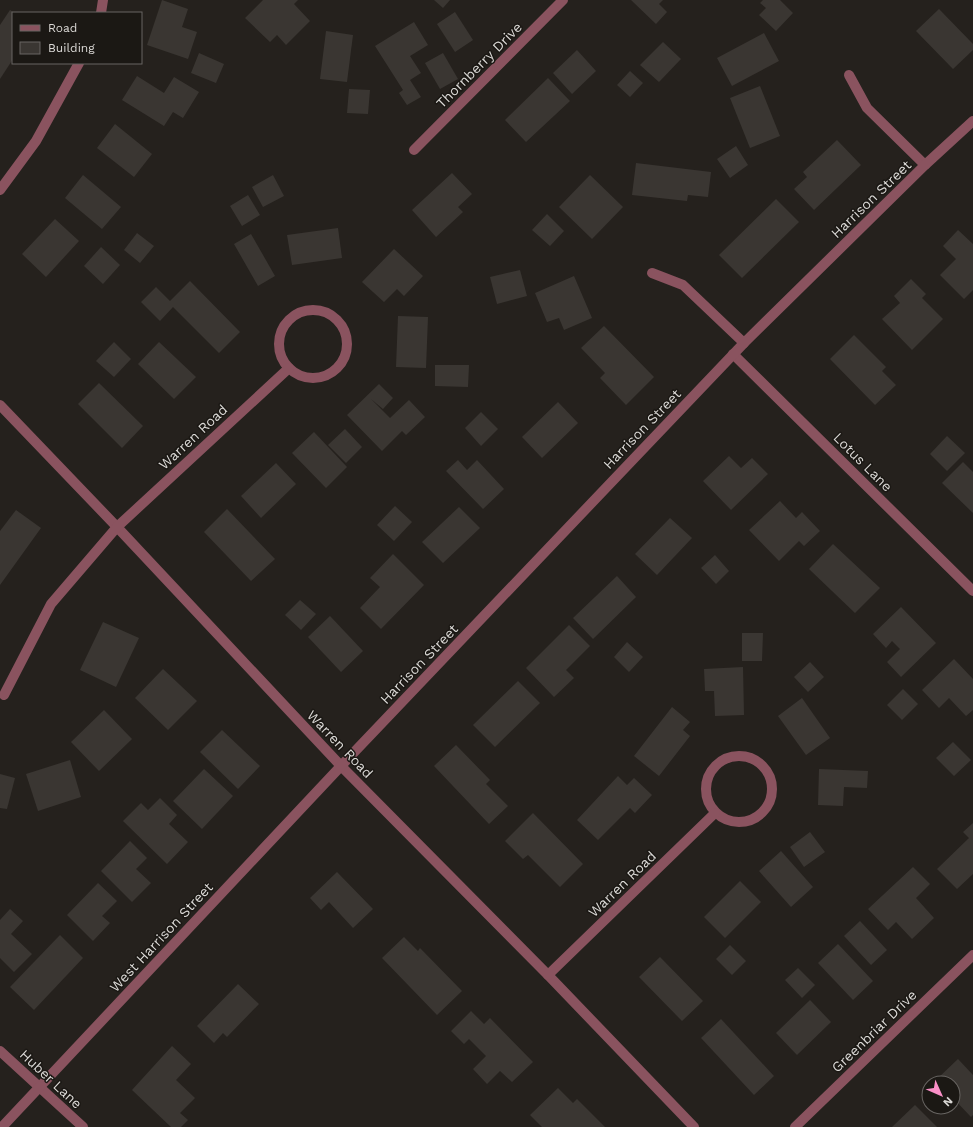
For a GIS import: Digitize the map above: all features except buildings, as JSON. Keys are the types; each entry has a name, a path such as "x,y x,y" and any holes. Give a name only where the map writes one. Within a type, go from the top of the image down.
{"street":[{"path":"100,12 103,0"},
{"name":"Thornberry Drive","path":"414,150 563,0"},
{"path":"1,186 36,140 78,64"},
{"path":"848,75 867,108 925,165"},
{"name":"Harrison Street","path":"341,766 733,354 925,165 973,121"},
{"path":"652,273 683,285 744,343"},
{"path":"312,310 323,311 333,316 341,324 346,334 347,345 345,356 339,366 330,373 320,377 309,377 298,374 289,368 282,358 280,348 280,337 284,326 291,318 301,312 312,310"},
{"name":"Lotus Lane","path":"733,354 973,591"},
{"name":"Warren Road","path":"117,527 289,368"},
{"name":"Warren Road","path":"0,405 117,527 341,766 548,975 694,1127"},
{"path":"4,695 51,604 117,527"},
{"path":"740,756 751,758 761,763 768,771 772,781 773,792 770,803 764,812 756,819 734,823 724,820 715,813 709,804 706,793 706,782 711,771 719,762 729,757 740,756"},
{"name":"West Harrison Street","path":"2,1127 341,766"},
{"name":"Warren Road","path":"548,975 715,813"},
{"name":"Greenbriar Drive","path":"795,1127 973,955"},
{"name":"Huber Lane","path":"0,1051 83,1127"}]}
